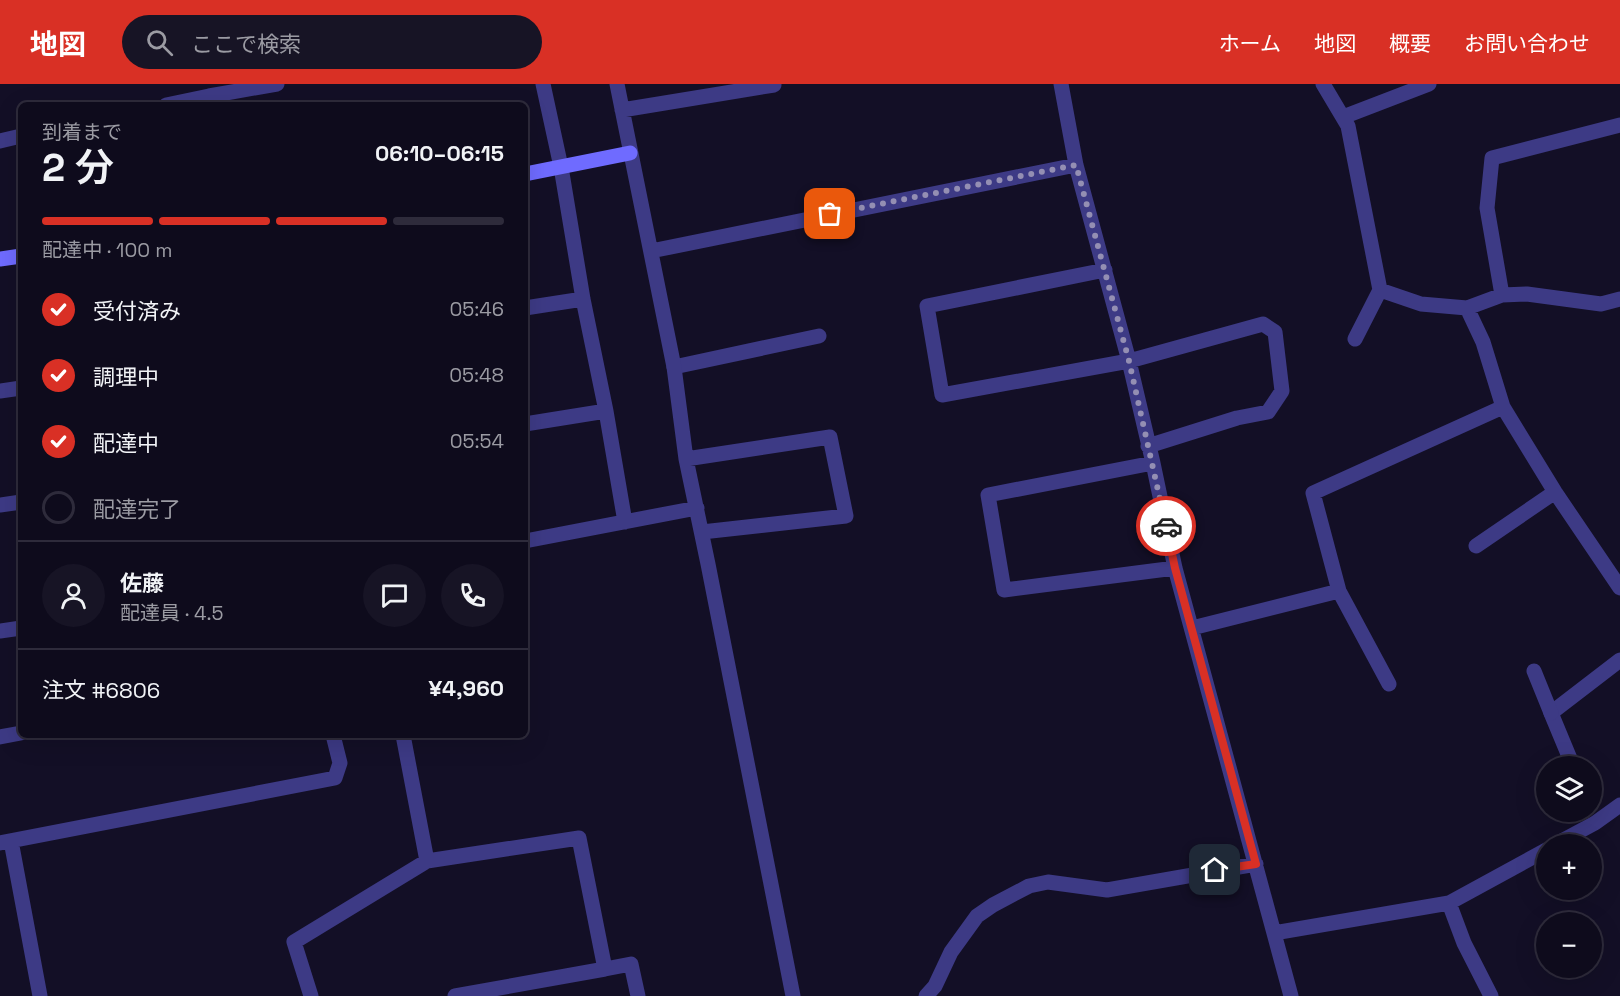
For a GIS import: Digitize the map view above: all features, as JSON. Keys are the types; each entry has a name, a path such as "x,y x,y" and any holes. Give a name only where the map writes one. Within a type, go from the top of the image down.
{"street":[{"path":"179,102 277,84"},
{"path":"543,84 561,167 625,522"},
{"path":"617,84 674,367 686,459 793,996"},
{"path":"622,110 774,84"},
{"path":"1061,84 1076,165 1129,361 1175,568 1291,996"},
{"path":"1323,84 1348,126 1380,290 1355,339"},
{"path":"1343,117 1429,84"},
{"path":"1502,295 1487,208 1492,158 1620,125"},
{"path":"0,141 18,137"},
{"path":"528,173 630,153"},
{"path":"651,251 1076,165"},
{"path":"0,259 18,256"},
{"path":"1105,270 927,306 942,395 1129,361 1263,324 1275,332 1282,391 1268,412 1237,418 1148,446"},
{"path":"1380,290 1421,304 1467,308 1502,295 1527,294 1601,304 1620,299"},
{"path":"528,308 584,299"},
{"path":"1467,308 1483,342 1503,407 1555,492 1620,588"},
{"path":"674,367 819,336"},
{"path":"0,392 18,389"},
{"path":"1389,684 1339,591 1313,493 1503,407"},
{"path":"528,424 606,411"},
{"path":"686,459 830,437 846,516 702,532"},
{"path":"1153,463 988,495 1004,591 1175,568"},
{"path":"1476,546 1555,492"},
{"path":"0,505 18,502"},
{"path":"528,540 697,508"},
{"path":"1191,628 1339,591"},
{"path":"0,631 18,628"},
{"path":"1551,713 1620,660"},
{"path":"1534,672 1569,756"},
{"path":"0,737 18,734"},
{"path":"40,996 6,842 335,778 340,763 334,738"},
{"path":"404,738 427,861"},
{"path":"1602,813 1620,805"},
{"path":"1570,834 1586,822"},
{"path":"311,996 294,942 427,861 579,838 605,969"},
{"path":"1274,933 1449,903 1536,855"},
{"path":"926,996 935,986 951,952 977,916 1029,886 1048,882 1107,890 1256,864"},
{"path":"1449,903 1464,943 1491,996"},
{"path":"455,996 631,964 638,996"}],"way so far":[{"path":"830,214 1076,165 1129,361 1166,526"}],"route":[{"path":"1166,526 1175,568 1256,864 1215,870"}]}
